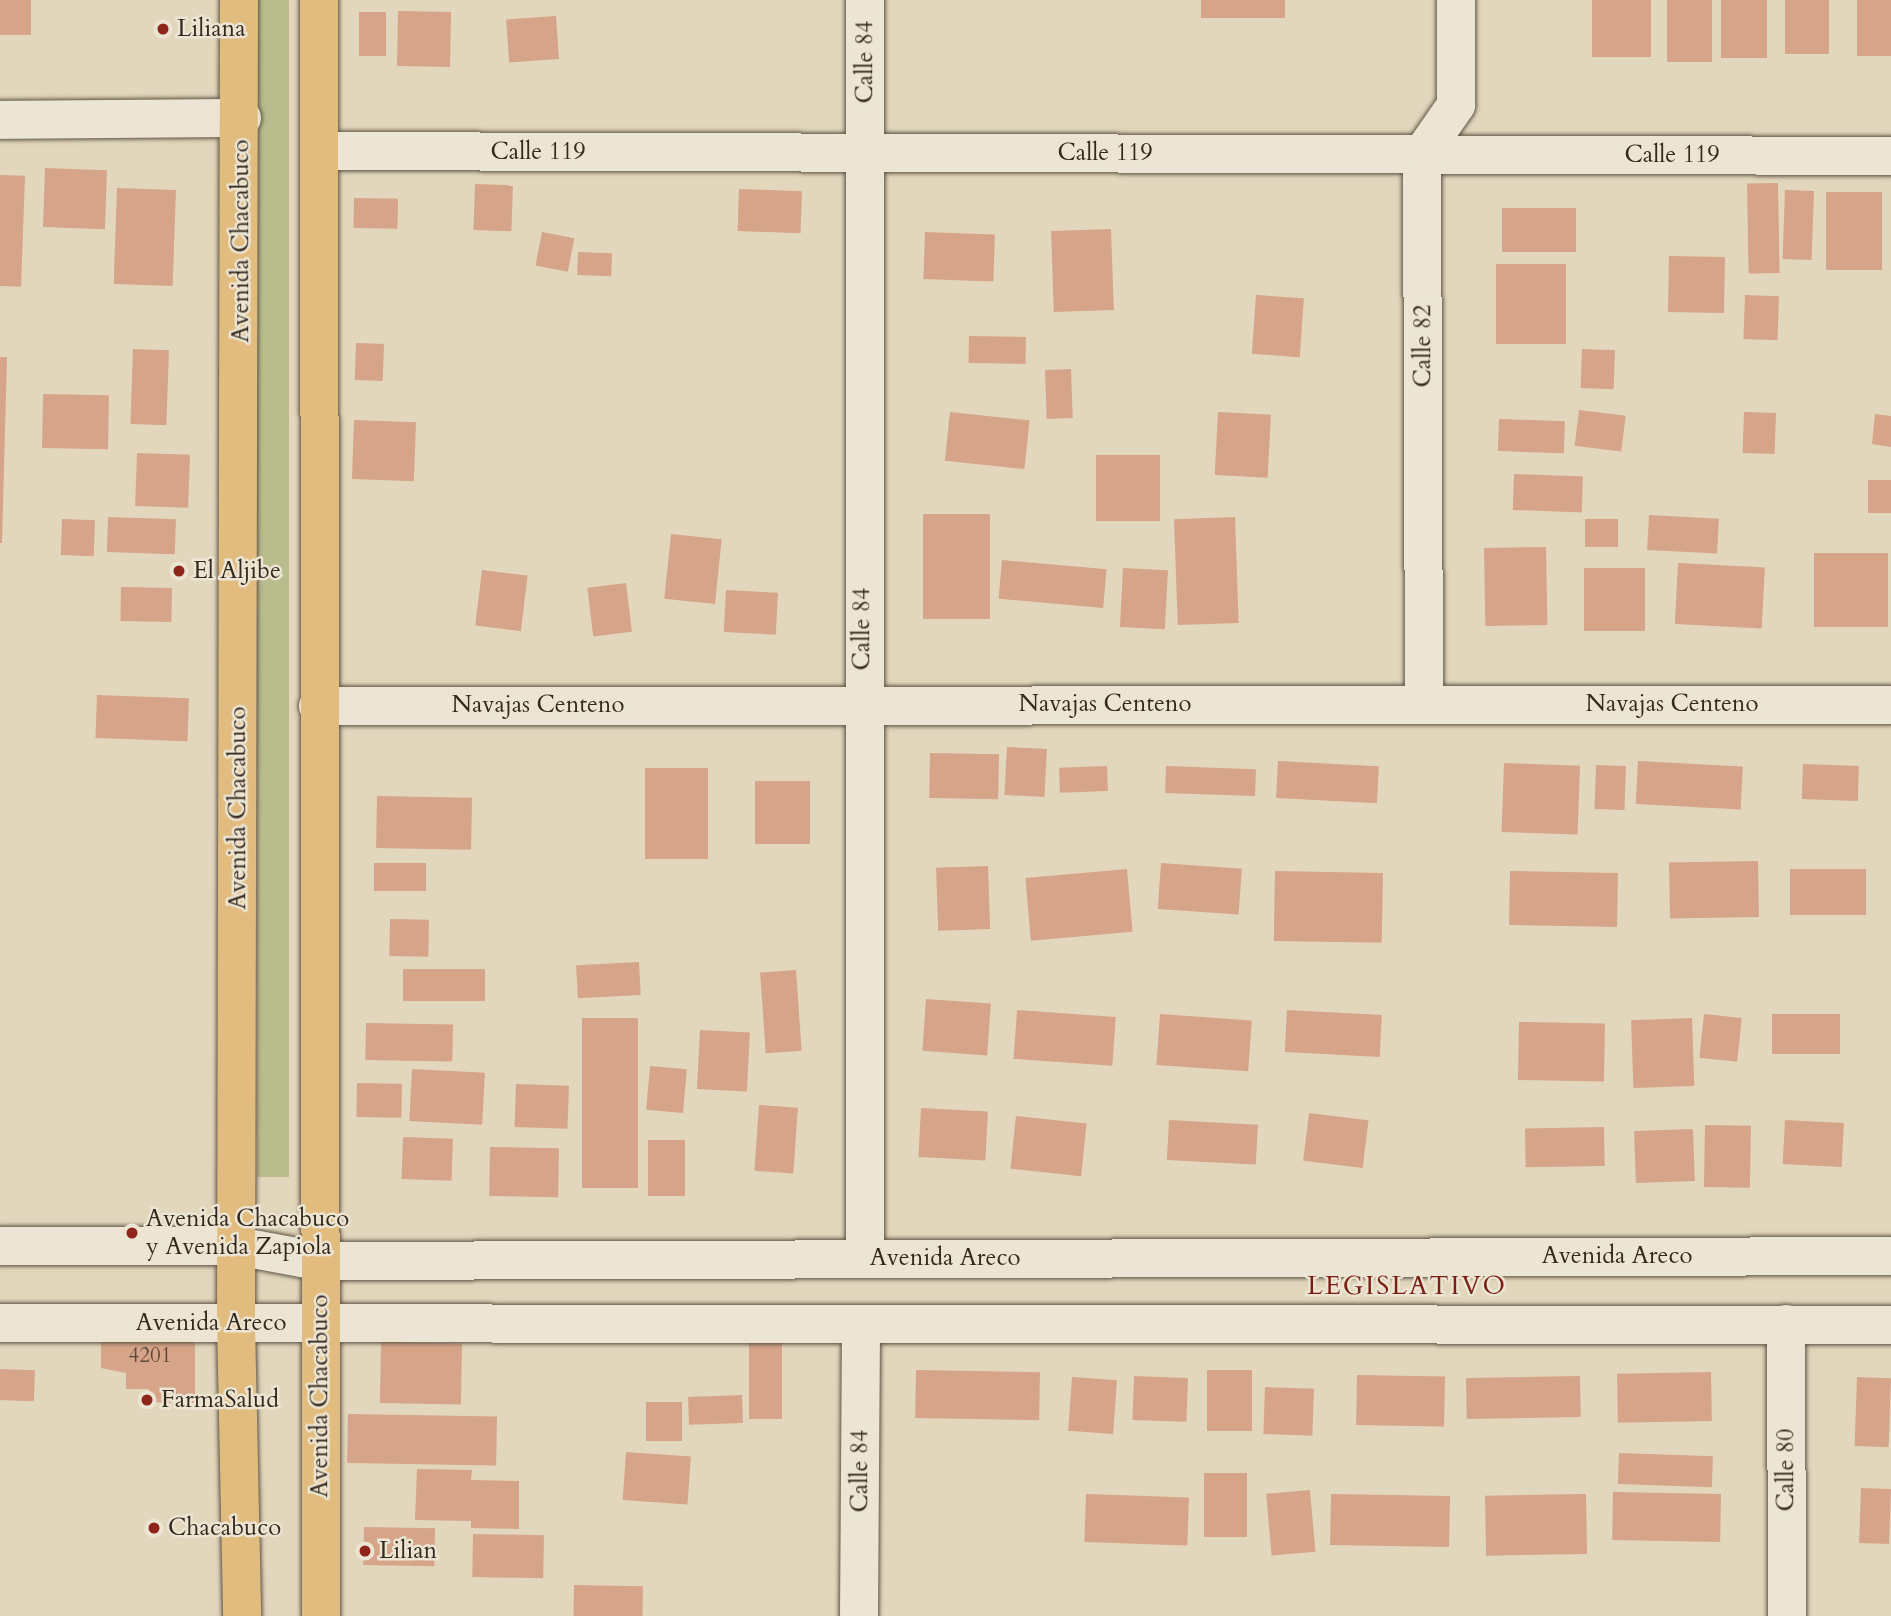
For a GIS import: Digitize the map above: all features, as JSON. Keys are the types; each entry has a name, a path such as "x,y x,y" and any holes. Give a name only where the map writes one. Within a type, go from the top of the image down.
{"main road":[{"name":"Avenida Chacabuco","path":"239,0 242,118 236,1322 242,1616"},
{"name":"Avenida Chacabuco","path":"319,0 318,1261 321,1324 321,1616"}],"street":[{"name":"Calle 84","path":"865,0 862,704 865,1258"},
{"path":"1422,154 1456,105 1456,0"},
{"path":"0,120 242,118"},
{"name":"Calle 119","path":"319,151 1891,156"},
{"name":"Calle 82","path":"1422,154 1424,703"},
{"name":"Navajas Centeno","path":"318,706 1424,703 1891,705"},
{"name":"Avenida Areco","path":"0,1246 237,1246 318,1261 1891,1256"},
{"name":"Avenida Areco","path":"0,1323 1891,1325"},
{"name":"Calle 80","path":"1786,1324 1787,1616"},
{"name":"Calle 84","path":"859,1616 861,1325"}],"green space":[{"path":"257,0 289,0 289,1177 257,1177"}],"building":[{"path":"0,0 31,0 31,35 0,35"},
{"path":"1201,0 1285,0 1285,18 1201,18"},
{"path":"1592,0 1651,0 1651,57 1592,57"},
{"path":"1667,0 1712,0 1712,62 1667,62"},
{"path":"1721,0 1767,0 1767,58 1721,58"},
{"path":"1785,0 1829,0 1829,54 1785,54"},
{"path":"1857,0 1891,0 1891,56 1857,56"},
{"path":"398,11 451,12 450,67 397,66"},
{"path":"359,12 386,12 386,56 359,56"},
{"path":"556,16 559,59 509,62 506,19"},
{"path":"45,168 107,170 105,229 43,227"},
{"path":"0,175 25,176 21,287 0,286"},
{"path":"1778,183 1780,273 1749,274 1747,184"},
{"path":"475,184 513,185 511,231 473,230"},
{"path":"117,188 176,190 173,286 114,284"},
{"path":"739,189 802,191 800,233 738,231"},
{"path":"1785,190 1814,191 1812,260 1783,259"},
{"path":"1826,192 1882,192 1882,270 1826,270"},
{"path":"354,198 398,199 397,229 353,228"},
{"path":"1502,208 1576,208 1576,252 1502,252"},
{"path":"1111,229 1114,310 1054,312 1051,231"},
{"path":"542,232 574,238 568,272 536,265"},
{"path":"925,232 995,234 993,281 923,279"},
{"path":"578,252 612,253 611,276 577,275"},
{"path":"1669,256 1725,257 1724,313 1668,312"},
{"path":"1496,264 1566,264 1566,344 1496,344"},
{"path":"1256,295 1304,298 1300,357 1252,354"},
{"path":"1745,295 1779,296 1777,340 1743,339"},
{"path":"969,336 1026,337 1026,364 969,363"},
{"path":"356,343 384,344 383,381 355,380"},
{"path":"133,349 169,350 166,425 130,424"},
{"path":"1582,349 1615,350 1614,389 1581,388"},
{"path":"0,357 7,357 2,543 0,543"},
{"path":"1071,369 1073,418 1047,419 1045,370"},
{"path":"43,394 109,395 108,449 42,448"},
{"path":"1579,410 1626,416 1621,451 1575,446"},
{"path":"950,412 1030,420 1024,469 945,461"},
{"path":"1218,412 1271,415 1268,478 1215,475"},
{"path":"1744,412 1776,413 1775,454 1743,453"},
{"path":"1875,414 1891,416 1891,447 1872,444"},
{"path":"1499,419 1565,421 1564,453 1498,451"},
{"path":"354,420 416,422 414,481 352,479"},
{"path":"137,453 190,455 188,508 135,506"},
{"path":"1096,455 1160,455 1160,521 1096,521"},
{"path":"1514,474 1583,476 1582,512 1513,510"},
{"path":"1868,480 1891,480 1891,513 1868,513"},
{"path":"923,514 990,514 990,619 923,619"},
{"path":"1649,515 1719,519 1717,554 1647,550"},
{"path":"108,517 176,519 175,554 107,552"},
{"path":"1235,517 1239,623 1178,625 1174,519"},
{"path":"62,519 95,520 94,556 61,555"},
{"path":"1585,519 1618,519 1618,547 1585,547"},
{"path":"671,534 722,539 715,604 664,599"},
{"path":"1546,547 1547,625 1485,626 1484,548"},
{"path":"1814,553 1888,553 1888,627 1814,627"},
{"path":"1002,560 1107,569 1103,608 999,599"},
{"path":"1678,563 1765,568 1762,628 1675,624"},
{"path":"1123,568 1168,570 1165,629 1120,627"},
{"path":"1584,568 1645,568 1645,631 1584,631"},
{"path":"482,570 528,576 521,631 475,626"},
{"path":"626,583 632,632 593,636 587,588"},
{"path":"121,587 172,588 171,622 120,621"},
{"path":"726,590 778,593 776,635 724,632"},
{"path":"97,695 189,698 187,741 95,738"},
{"path":"1007,747 1047,749 1044,797 1004,795"},
{"path":"930,753 999,754 998,799 929,798"},
{"path":"1278,761 1379,766 1377,803 1276,798"},
{"path":"1638,761 1743,766 1741,809 1636,804"},
{"path":"1504,763 1580,766 1578,835 1502,832"},
{"path":"1803,764 1859,766 1858,801 1802,799"},
{"path":"1596,765 1626,766 1624,810 1594,809"},
{"path":"1107,766 1108,791 1060,793 1059,768"},
{"path":"1166,766 1256,769 1255,796 1165,793"},
{"path":"645,768 708,768 708,859 645,859"},
{"path":"755,781 810,781 810,844 755,844"},
{"path":"377,796 472,798 471,850 376,848"},
{"path":"1758,861 1759,917 1670,919 1669,863"},
{"path":"374,863 426,863 426,891 374,891"},
{"path":"1161,863 1242,869 1239,915 1158,909"},
{"path":"988,866 990,929 938,931 936,868"},
{"path":"1127,869 1132,932 1031,941 1025,878"},
{"path":"1790,869 1866,869 1866,915 1790,915"},
{"path":"1275,871 1383,873 1382,943 1274,941"},
{"path":"1510,871 1618,873 1617,927 1509,925"},
{"path":"390,919 429,920 428,957 389,956"},
{"path":"639,962 641,995 578,998 576,965"},
{"path":"403,969 485,969 485,1001 403,1001"},
{"path":"796,970 802,1051 766,1053 760,973"},
{"path":"926,999 991,1004 987,1055 922,1051"},
{"path":"1017,1010 1116,1017 1112,1066 1014,1059"},
{"path":"1287,1010 1382,1015 1380,1057 1285,1052"},
{"path":"1160,1014 1252,1020 1248,1071 1156,1065"},
{"path":"1704,1014 1742,1018 1737,1062 1699,1058"},
{"path":"1772,1014 1840,1014 1840,1054 1772,1054"},
{"path":"582,1018 638,1018 638,1188 582,1188"},
{"path":"1692,1018 1694,1086 1633,1088 1631,1020"},
{"path":"1519,1022 1605,1024 1604,1081 1518,1080"},
{"path":"366,1023 453,1025 452,1062 365,1060"},
{"path":"700,1030 750,1033 747,1092 697,1089"},
{"path":"650,1066 687,1069 683,1113 646,1110"},
{"path":"412,1069 485,1073 482,1125 409,1121"},
{"path":"357,1083 402,1084 401,1118 356,1117"},
{"path":"516,1084 569,1086 567,1129 514,1127"},
{"path":"759,1105 798,1108 793,1174 754,1171"},
{"path":"921,1108 988,1112 985,1160 918,1157"},
{"path":"1309,1113 1369,1120 1363,1168 1303,1161"},
{"path":"1016,1116 1087,1123 1081,1176 1010,1169"},
{"path":"1169,1120 1258,1125 1256,1165 1167,1160"},
{"path":"1785,1120 1844,1123 1842,1167 1783,1164"},
{"path":"1705,1125 1751,1126 1750,1188 1704,1187"},
{"path":"1604,1127 1605,1166 1526,1167 1525,1128"},
{"path":"1693,1129 1695,1181 1636,1183 1634,1131"},
{"path":"403,1137 453,1139 452,1181 402,1179"},
{"path":"648,1140 685,1140 685,1196 648,1196"},
{"path":"490,1147 559,1148 558,1197 489,1196"},
{"path":"185,1333 195,1344 195,1403 149,1402 149,1389 126,1389 126,1373 101,1368 101,1336"},
{"path":"381,1342 462,1343 461,1404 380,1403"},
{"path":"749,1343 782,1343 782,1419 749,1419"},
{"path":"0,1369 35,1370 34,1401 0,1400"},
{"path":"916,1370 1040,1372 1039,1420 915,1418"},
{"path":"1207,1370 1252,1370 1252,1431 1207,1431"},
{"path":"1711,1372 1712,1421 1618,1423 1617,1374"},
{"path":"1357,1375 1445,1377 1444,1427 1356,1425"},
{"path":"1134,1376 1188,1378 1186,1422 1132,1420"},
{"path":"1580,1376 1581,1417 1467,1419 1466,1378"},
{"path":"1072,1377 1117,1380 1113,1434 1068,1431"},
{"path":"1857,1377 1891,1378 1889,1447 1855,1446"},
{"path":"1265,1387 1314,1389 1312,1436 1263,1434"},
{"path":"742,1395 743,1423 689,1425 688,1397"},
{"path":"646,1402 682,1402 682,1441 646,1441"},
{"path":"348,1414 497,1417 496,1466 347,1463"},
{"path":"626,1452 691,1457 687,1504 623,1500"},
{"path":"1619,1453 1713,1456 1712,1487 1618,1484"},
{"path":"417,1469 472,1470 471,1480 519,1481 519,1529 471,1528 471,1521 415,1520"},
{"path":"1204,1473 1247,1473 1247,1537 1204,1537"},
{"path":"1861,1488 1891,1489 1889,1544 1859,1543"},
{"path":"1310,1490 1315,1552 1272,1556 1266,1494"},
{"path":"1613,1492 1721,1494 1720,1542 1612,1540"},
{"path":"1086,1494 1189,1498 1187,1546 1084,1542"},
{"path":"1331,1494 1450,1496 1449,1547 1330,1545"},
{"path":"1586,1494 1587,1554 1486,1556 1485,1496"},
{"path":"364,1527 435,1528 434,1566 363,1565"},
{"path":"473,1534 544,1535 543,1578 472,1577"},
{"path":"574,1585 643,1586 642,1616 573,1616"}],"place":[{"name":"Liliana","path":"163,29"},
{"name":"El Aljibe","path":"179,571"},
{"name":"Avenida Chacabuco y Avenida Zapiola","path":"132,1233"},
{"name":"FarmaSalud","path":"147,1400"},
{"name":"Chacabuco","path":"154,1528"},
{"name":"Lilian","path":"365,1551"}],"district":[{"name":"LEGISLATIVO","path":"1407,1286"}]}
